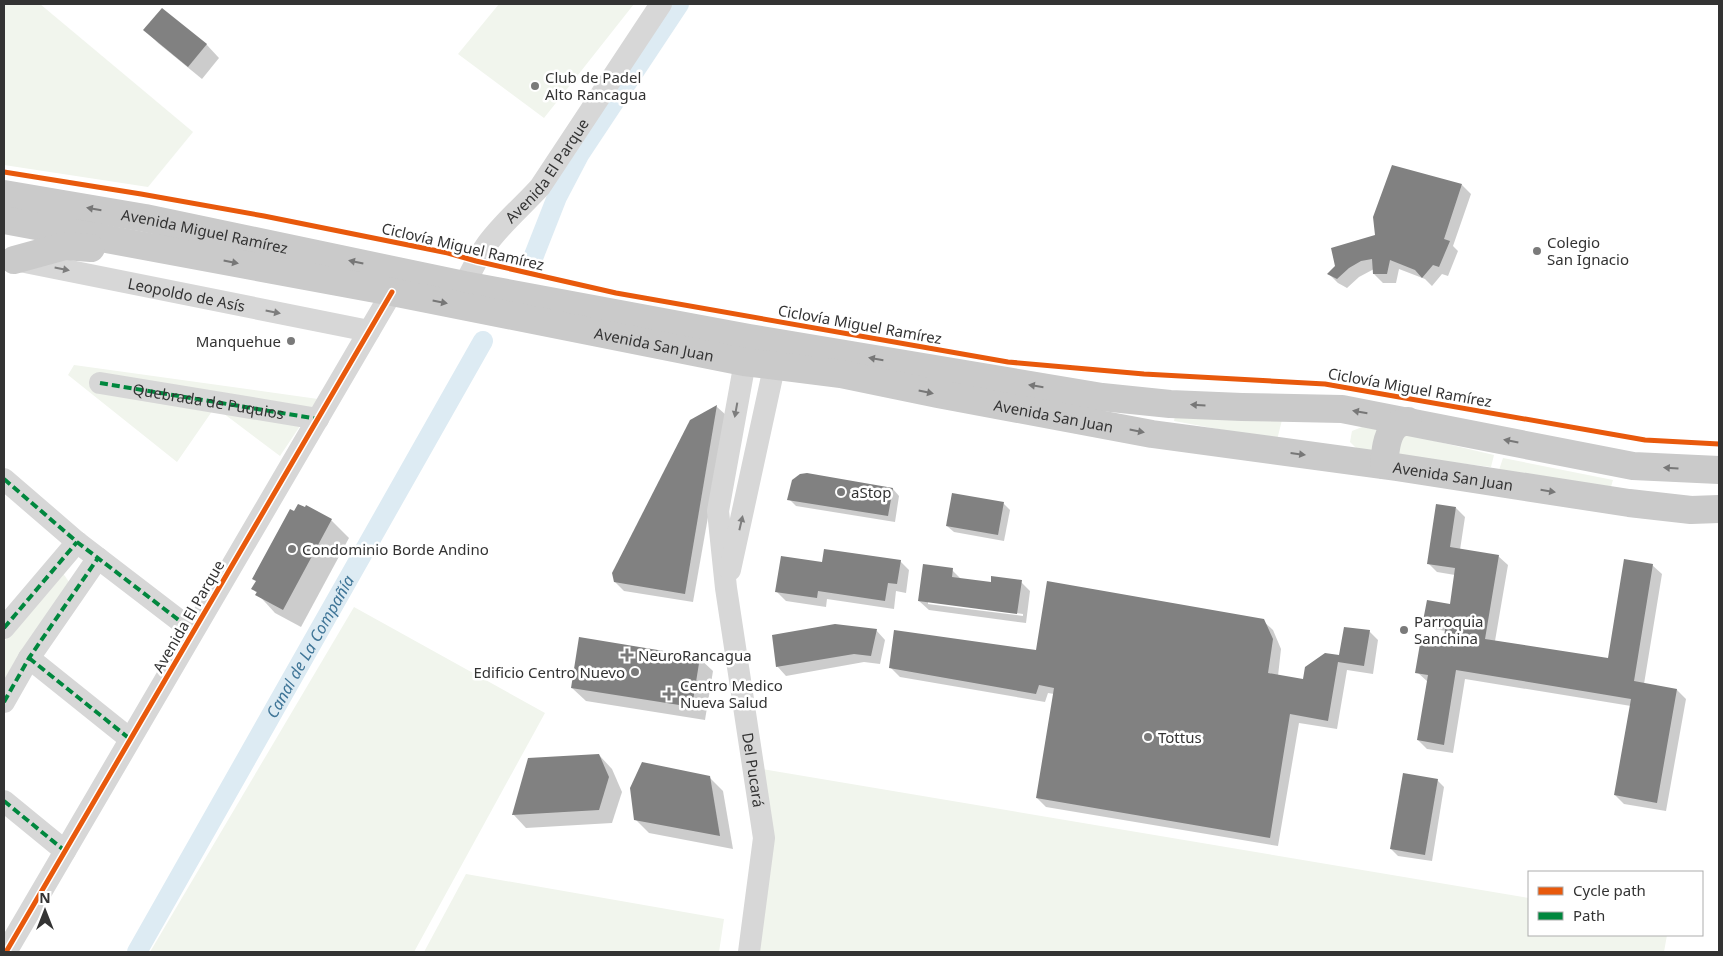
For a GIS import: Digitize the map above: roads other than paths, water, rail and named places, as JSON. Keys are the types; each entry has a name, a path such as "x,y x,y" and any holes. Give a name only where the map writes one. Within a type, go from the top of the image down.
{"main road":[{"name":"Avenida Miguel Ramírez","path":"4,194 145,218 398,282"},
{"name":"Avenida Miguel Ramírez","path":"4,220 183,253 398,282"},
{"path":"7,263 65,246 183,253"},
{"name":"Avenida San Juan","path":"398,282 464,285 747,350"},
{"name":"Avenida San Juan","path":"398,282 747,350 1102,397 1170,404 1342,409 1408,420 1446,430 1502,439 1633,466 1719,470"},
{"name":"Avenida San Juan","path":"777,354 841,374 1152,434 1384,465 1629,503 1691,510 1719,510"},
{"path":"1384,465 1387,445 1393,428 1408,420"},
{"path":"1629,503 1636,496 1639,480 1639,475 1633,466"},
{"path":"1691,510 1719,518"}],"street":[{"name":"Avenida El Parque","path":"464,285 484,248 500,228 540,187 661,4"},
{"name":"Leopoldo de Asís","path":"7,263 369,332"},
{"name":"Avenida El Parque","path":"6,952 398,282"},
{"name":"Del Pucará","path":"747,350 718,511 726,588 764,838 749,952"},
{"name":"Del Pucará","path":"726,588 777,354"},
{"name":"Quebrada de Puquios","path":"100,383 318,419"},
{"path":"4,479 77,542 193,631"},
{"path":"4,628 77,542"},
{"path":"4,702 29,658 98,558"},
{"path":"29,658 130,739"},
{"path":"4,801 66,851"}],"waterway":[{"name":"Canal de La Compañía","path":"533,258 557,197 579,155 679,4"},
{"name":"Canal de La Compañía","path":"137,952 483,341"}],"place":[{"name":"Club de Padel Alto Rancagua","path":"535,86"},
{"name":"Colegio San Ignacio","path":"1537,251"},
{"name":"Manquehue","path":"291,341"},
{"name":"aStop","path":"841,492"},
{"name":"Condominio Borde Andino","path":"292,549"},
{"name":"Parroquia Sanchina","path":"1404,630"},
{"name":"NeuroRancagua","path":"627,655"},
{"name":"Edificio Centro Nuevo","path":"635,672"},
{"name":"Centro Medico Nueva Salud","path":"669,694"},
{"name":"Tottus","path":"1148,737"}]}
